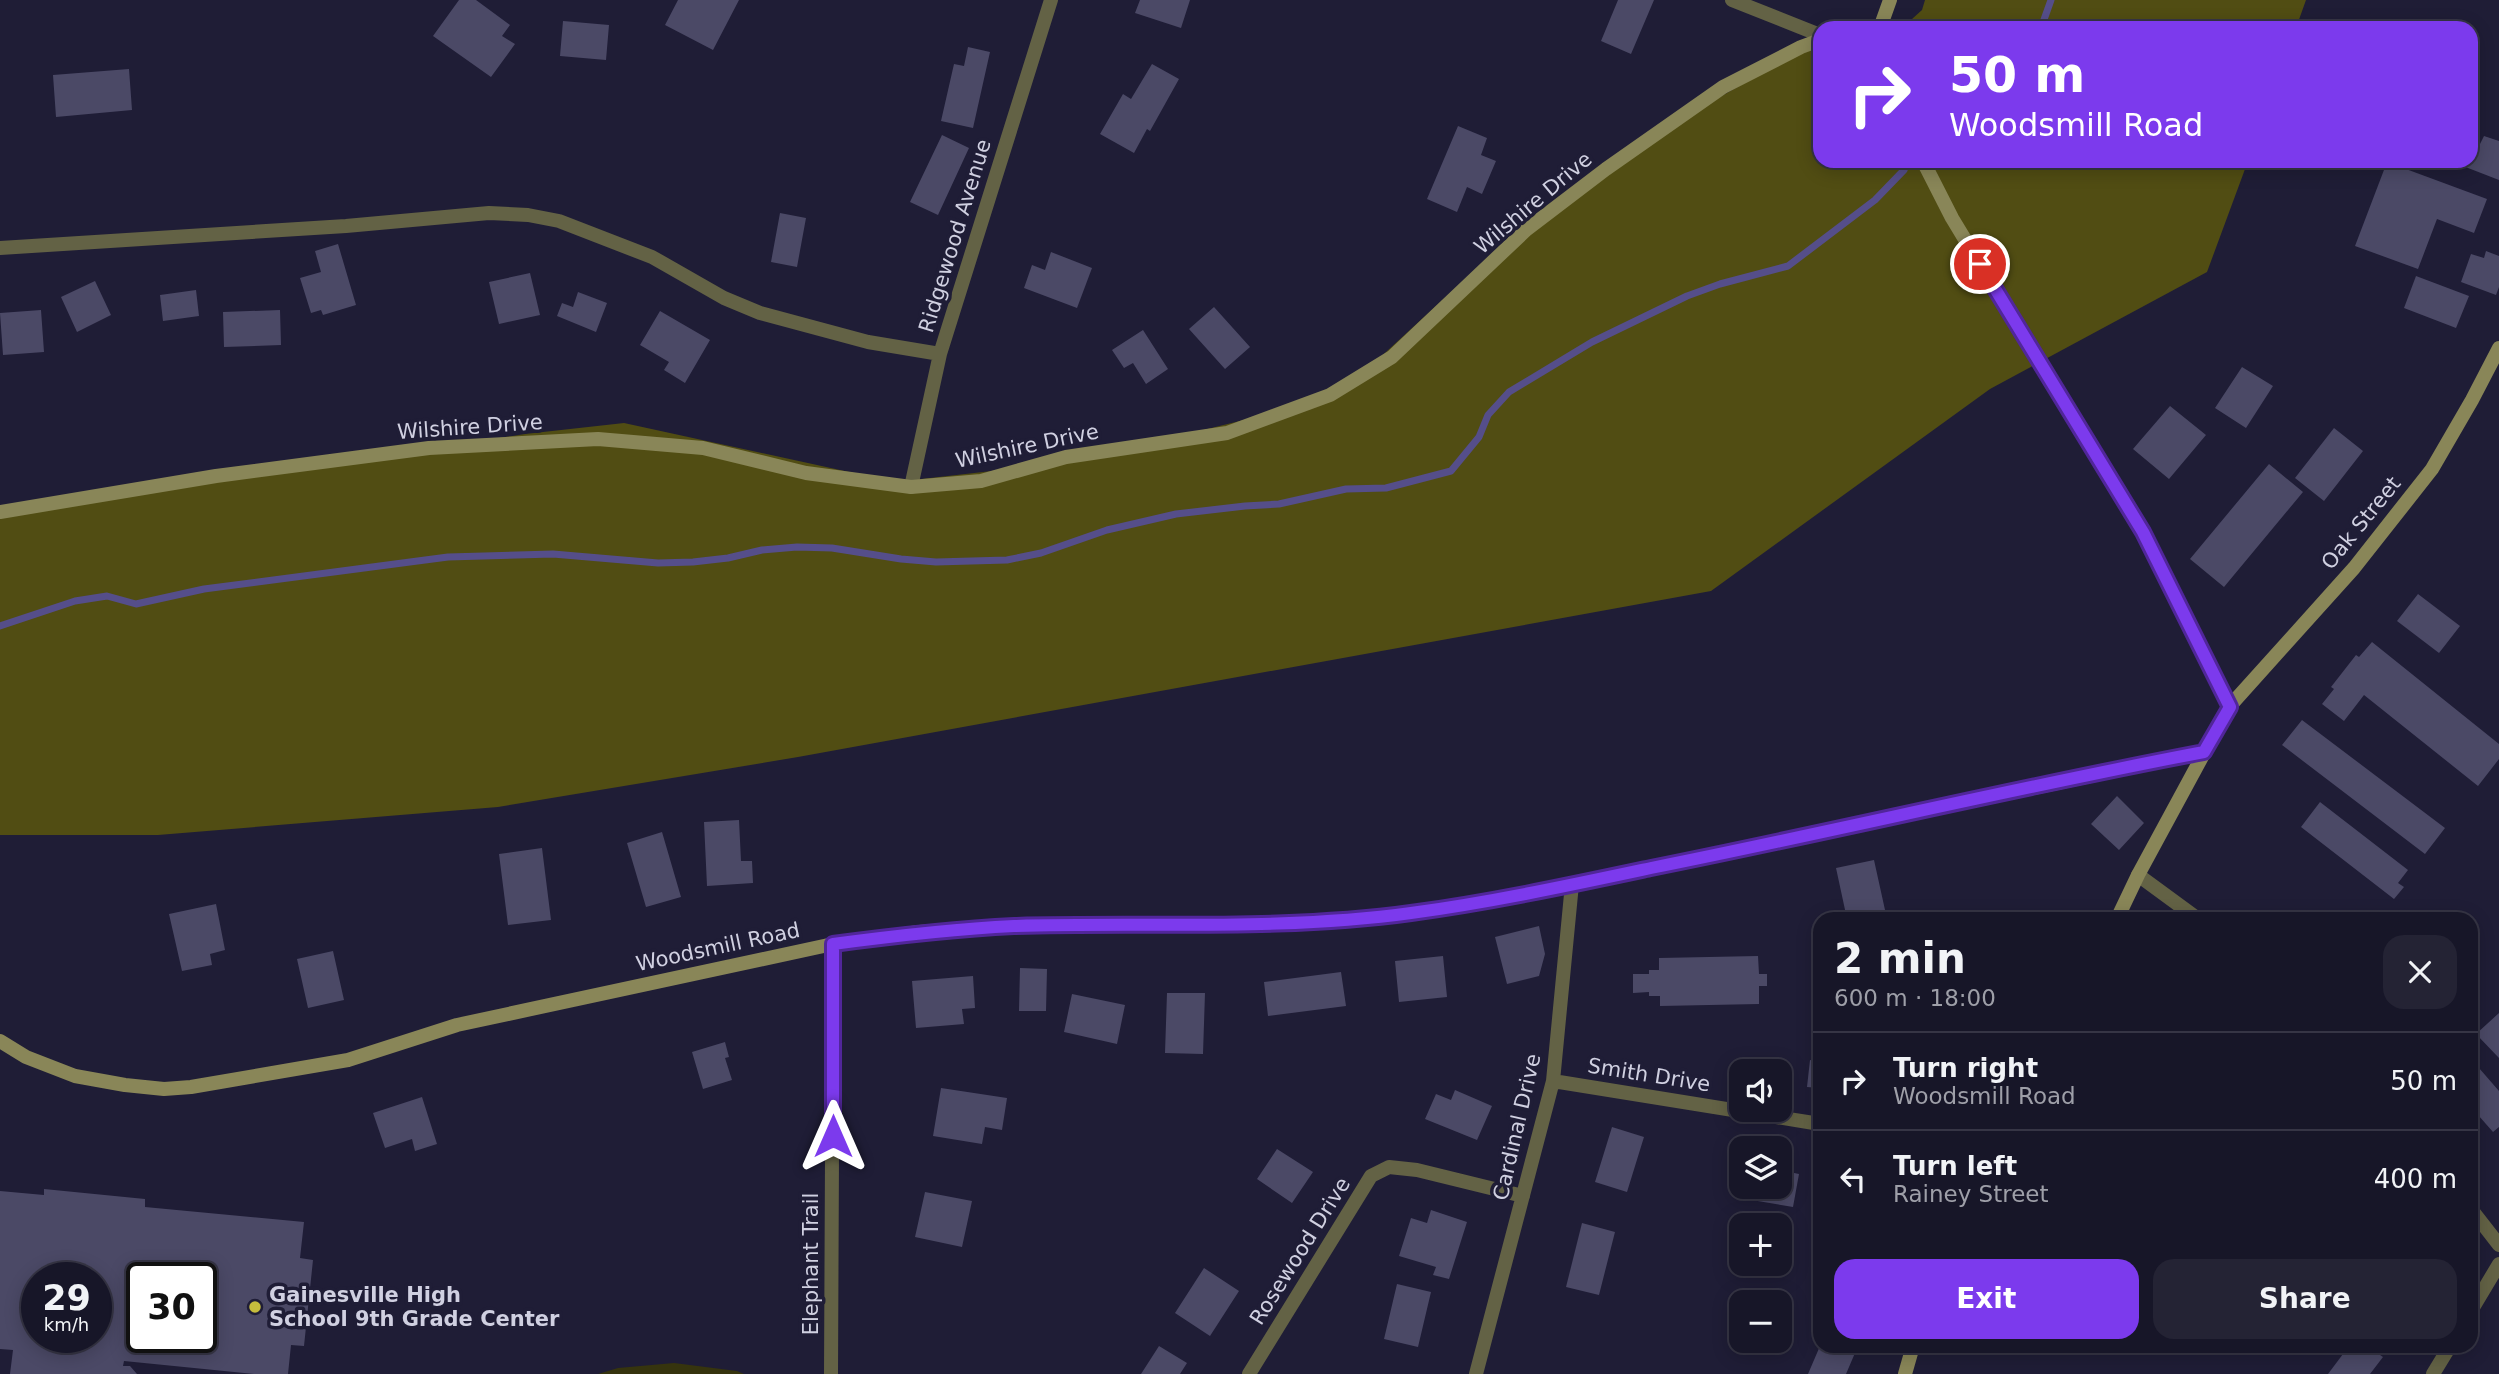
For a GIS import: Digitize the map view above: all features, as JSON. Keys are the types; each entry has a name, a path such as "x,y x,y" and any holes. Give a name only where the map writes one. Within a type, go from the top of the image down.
{"street":[{"name":"Ridgewood Avenue","path":"911,487 940,355 1051,0"},
{"path":"1732,0 1813,32"},
{"path":"1882,21 1890,0"},
{"name":"Wilshire Drive","path":"0,512 216,476 415,450 598,439 703,448 806,473 911,487 981,481 1066,457 1227,433 1330,395 1392,357 1526,230 1606,169 1723,88 1813,43"},
{"path":"1927,168 1952,218 2143,532 2230,707"},
{"path":"0,248 346,226 489,213 528,215 559,221 652,257 724,298 760,313 868,342 940,355"},
{"name":"Oak Street","path":"2121,912 2138,875 2230,707 2354,568 2432,469 2499,348"},
{"name":"Woodsmill Road","path":"0,1041 26,1057 75,1076 125,1086 164,1089 191,1087 348,1060 457,1025 833,944 919,932 1013,926 1241,925 1346,921 1414,913 1572,884 2204,752"},
{"path":"2138,875 2188,912"},
{"name":"Cardinal Drive","path":"1476,1374 1553,1081 1572,884"},
{"name":"Elephant Trail","path":"831,1374 833,944"},
{"name":"Smith Drive","path":"1553,1081 1813,1123"},
{"name":"Rosewood Drive","path":"1250,1374 1371,1177 1389,1167 1417,1170 1523,1196"},
{"path":"2478,1218 2499,1245"},
{"path":"2478,1299 2499,1264"},
{"path":"1905,1374 1911,1353"},
{"path":"2433,1374 2446,1353"}],"shaded area":[{"path":"1925,0 2306,0 2298,21 1910,21 1922,10"},
{"path":"1813,44 1813,168 2245,168 2207,272 1990,389 1711,591 798,757 498,807 158,835 0,835 0,508 239,479 525,434 624,423 895,482 1078,461 1337,397 1448,295 1669,126"},
{"path":"674,1363 744,1374 598,1374 618,1368"}],"building":[{"path":"459,0 476,0 510,25 502,36 515,44 491,77 433,36"},
{"path":"678,0 739,0 713,50 665,25"},
{"path":"1140,0 1190,0 1181,28 1135,13"},
{"path":"1618,0 1654,0 1631,54 1601,41"},
{"path":"563,21 609,25 606,60 560,56"},
{"path":"968,47 990,52 973,128 941,121 954,64 964,66"},
{"path":"1152,64 1179,79 1150,131 1147,129 1134,153 1100,134 1123,94 1131,99"},
{"path":"129,69 132,110 56,117 53,75"},
{"path":"1458,126 1487,138 1481,155 1496,161 1482,194 1467,187 1457,212 1427,199"},
{"path":"942,135 969,148 938,215 910,202"},
{"path":"2484,136 2499,141 2499,180 2468,168 2478,168 2478,143"},
{"path":"2385,168 2403,168 2487,199 2474,233 2437,219 2418,269 2355,246"},
{"path":"780,213 806,218 797,267 771,262"},
{"path":"338,244 356,305 323,315 321,310 311,313 300,278 321,272 315,251"},
{"path":"2486,251 2499,256 2499,287 2496,295 2461,282 2471,254 2484,258"},
{"path":"1051,252 1092,268 1077,308 1024,288 1032,265 1045,270"},
{"path":"530,273 540,315 499,324 489,282"},
{"path":"2416,276 2469,296 2456,328 2404,308"},
{"path":"95,281 111,315 77,332 61,297"},
{"path":"196,290 199,316 163,321 160,295"},
{"path":"578,292 607,303 596,332 557,316 562,303 573,307"},
{"path":"1214,307 1250,347 1225,369 1189,329"},
{"path":"41,310 44,352 3,355 0,313"},
{"path":"280,310 281,345 224,347 223,312"},
{"path":"660,311 710,340 685,383 664,370 669,362 640,345"},
{"path":"1143,330 1168,369 1146,384 1133,363 1124,368 1112,350"},
{"path":"2242,367 2273,386 2246,428 2215,408"},
{"path":"2170,406 2206,435 2169,479 2133,449"},
{"path":"2334,428 2363,451 2324,501 2295,478"},
{"path":"2269,464 2303,492 2224,587 2190,559"},
{"path":"2418,594 2460,626 2439,653 2397,621"},
{"path":"2372,642 2499,744 2499,759 2478,786 2364,695 2344,721 2322,704 2334,689 2331,687 2356,655 2359,657"},
{"path":"2302,720 2445,828 2425,854 2282,745"},
{"path":"2117,796 2144,823 2119,850 2091,824"},
{"path":"2320,802 2408,870 2398,883 2404,887 2394,899 2301,827"},
{"path":"739,820 741,861 752,861 753,883 707,886 704,822"},
{"path":"662,832 681,897 646,907 627,843"},
{"path":"542,848 551,920 508,925 499,854"},
{"path":"1874,860 1885,912 1845,912 1836,868"},
{"path":"216,904 225,950 210,954 212,965 182,971 169,914"},
{"path":"1539,926 1545,954 1539,976 1507,984 1495,937"},
{"path":"333,951 344,1000 308,1008 297,959"},
{"path":"1443,956 1447,997 1399,1002 1395,961"},
{"path":"1758,956 1759,974 1767,974 1767,986 1759,986 1759,1004 1660,1006 1660,996 1649,996 1649,992 1633,993 1633,974 1649,974 1649,970 1659,970 1659,958"},
{"path":"1020,968 1047,969 1046,1011 1019,1011"},
{"path":"1341,972 1346,1006 1268,1016 1264,982"},
{"path":"973,976 975,1008 962,1009 964,1024 916,1028 912,981"},
{"path":"1167,993 1205,993 1203,1054 1165,1053"},
{"path":"1072,994 1125,1005 1117,1044 1064,1032"},
{"path":"2499,1013 2499,1058 2478,1036 2478,1032"},
{"path":"725,1042 729,1057 725,1058 732,1080 703,1089 692,1052"},
{"path":"1810,1060 1813,1061 1813,1087 1807,1087"},
{"path":"2478,1069 2499,1091 2499,1127 2493,1132 2478,1115"},
{"path":"941,1088 1007,1098 1002,1130 985,1127 982,1144 933,1136"},
{"path":"1455,1090 1492,1106 1477,1140 1425,1119 1436,1094 1451,1100"},
{"path":"422,1097 437,1144 415,1151 412,1139 385,1148 373,1113"},
{"path":"1612,1127 1644,1137 1627,1192 1595,1182"},
{"path":"1277,1149 1313,1172 1292,1203 1257,1179"},
{"path":"1792,1173 1799,1174 1793,1207 1746,1199 1792,1199"},
{"name":"Gainesville High School 9th Grade Center","path":"44,1189 145,1199 145,1207 304,1222 300,1258 313,1260 304,1346 291,1345 288,1374 254,1374 124,1361 123,1366 130,1366 137,1374 10,1374 13,1350 0,1349 0,1191 44,1195"},
{"path":"925,1192 972,1201 962,1247 915,1237"},
{"path":"1431,1210 1467,1222 1449,1279 1433,1275 1436,1267 1399,1256 1411,1218 1427,1223"},
{"path":"1582,1223 1615,1232 1599,1295 1566,1287"},
{"path":"1204,1268 1239,1291 1210,1336 1175,1313"},
{"path":"1397,1284 1431,1292 1418,1347 1384,1339"},
{"path":"1159,1346 1187,1363 1180,1374 1141,1374"},
{"path":"1817,1353 1855,1353 1846,1374 1808,1374"},
{"path":"2344,1353 2377,1353 2383,1357 2370,1374 2328,1374"}],"waterway":[{"path":"2044,21 2051,0"},
{"path":"0,626 75,601 107,596 136,604 204,589 448,557 553,554 658,563 693,562 797,547 832,548 936,562 1007,560 1041,553 1107,530 1176,514 1279,504 1346,489 1386,488 1451,471 1479,437 1488,415 1509,392 1592,342 1687,296 1720,284 1788,266 1875,200 1904,170"}],"place":[{"name":"Gainesville High School 9th Grade Center","path":"255,1307"}],"route":[{"path":"833,1136 833,944 919,932 1013,926 1277,924 1346,921 1414,913 1684,862 2204,752 2230,707 2143,532 1980,264"}]}
